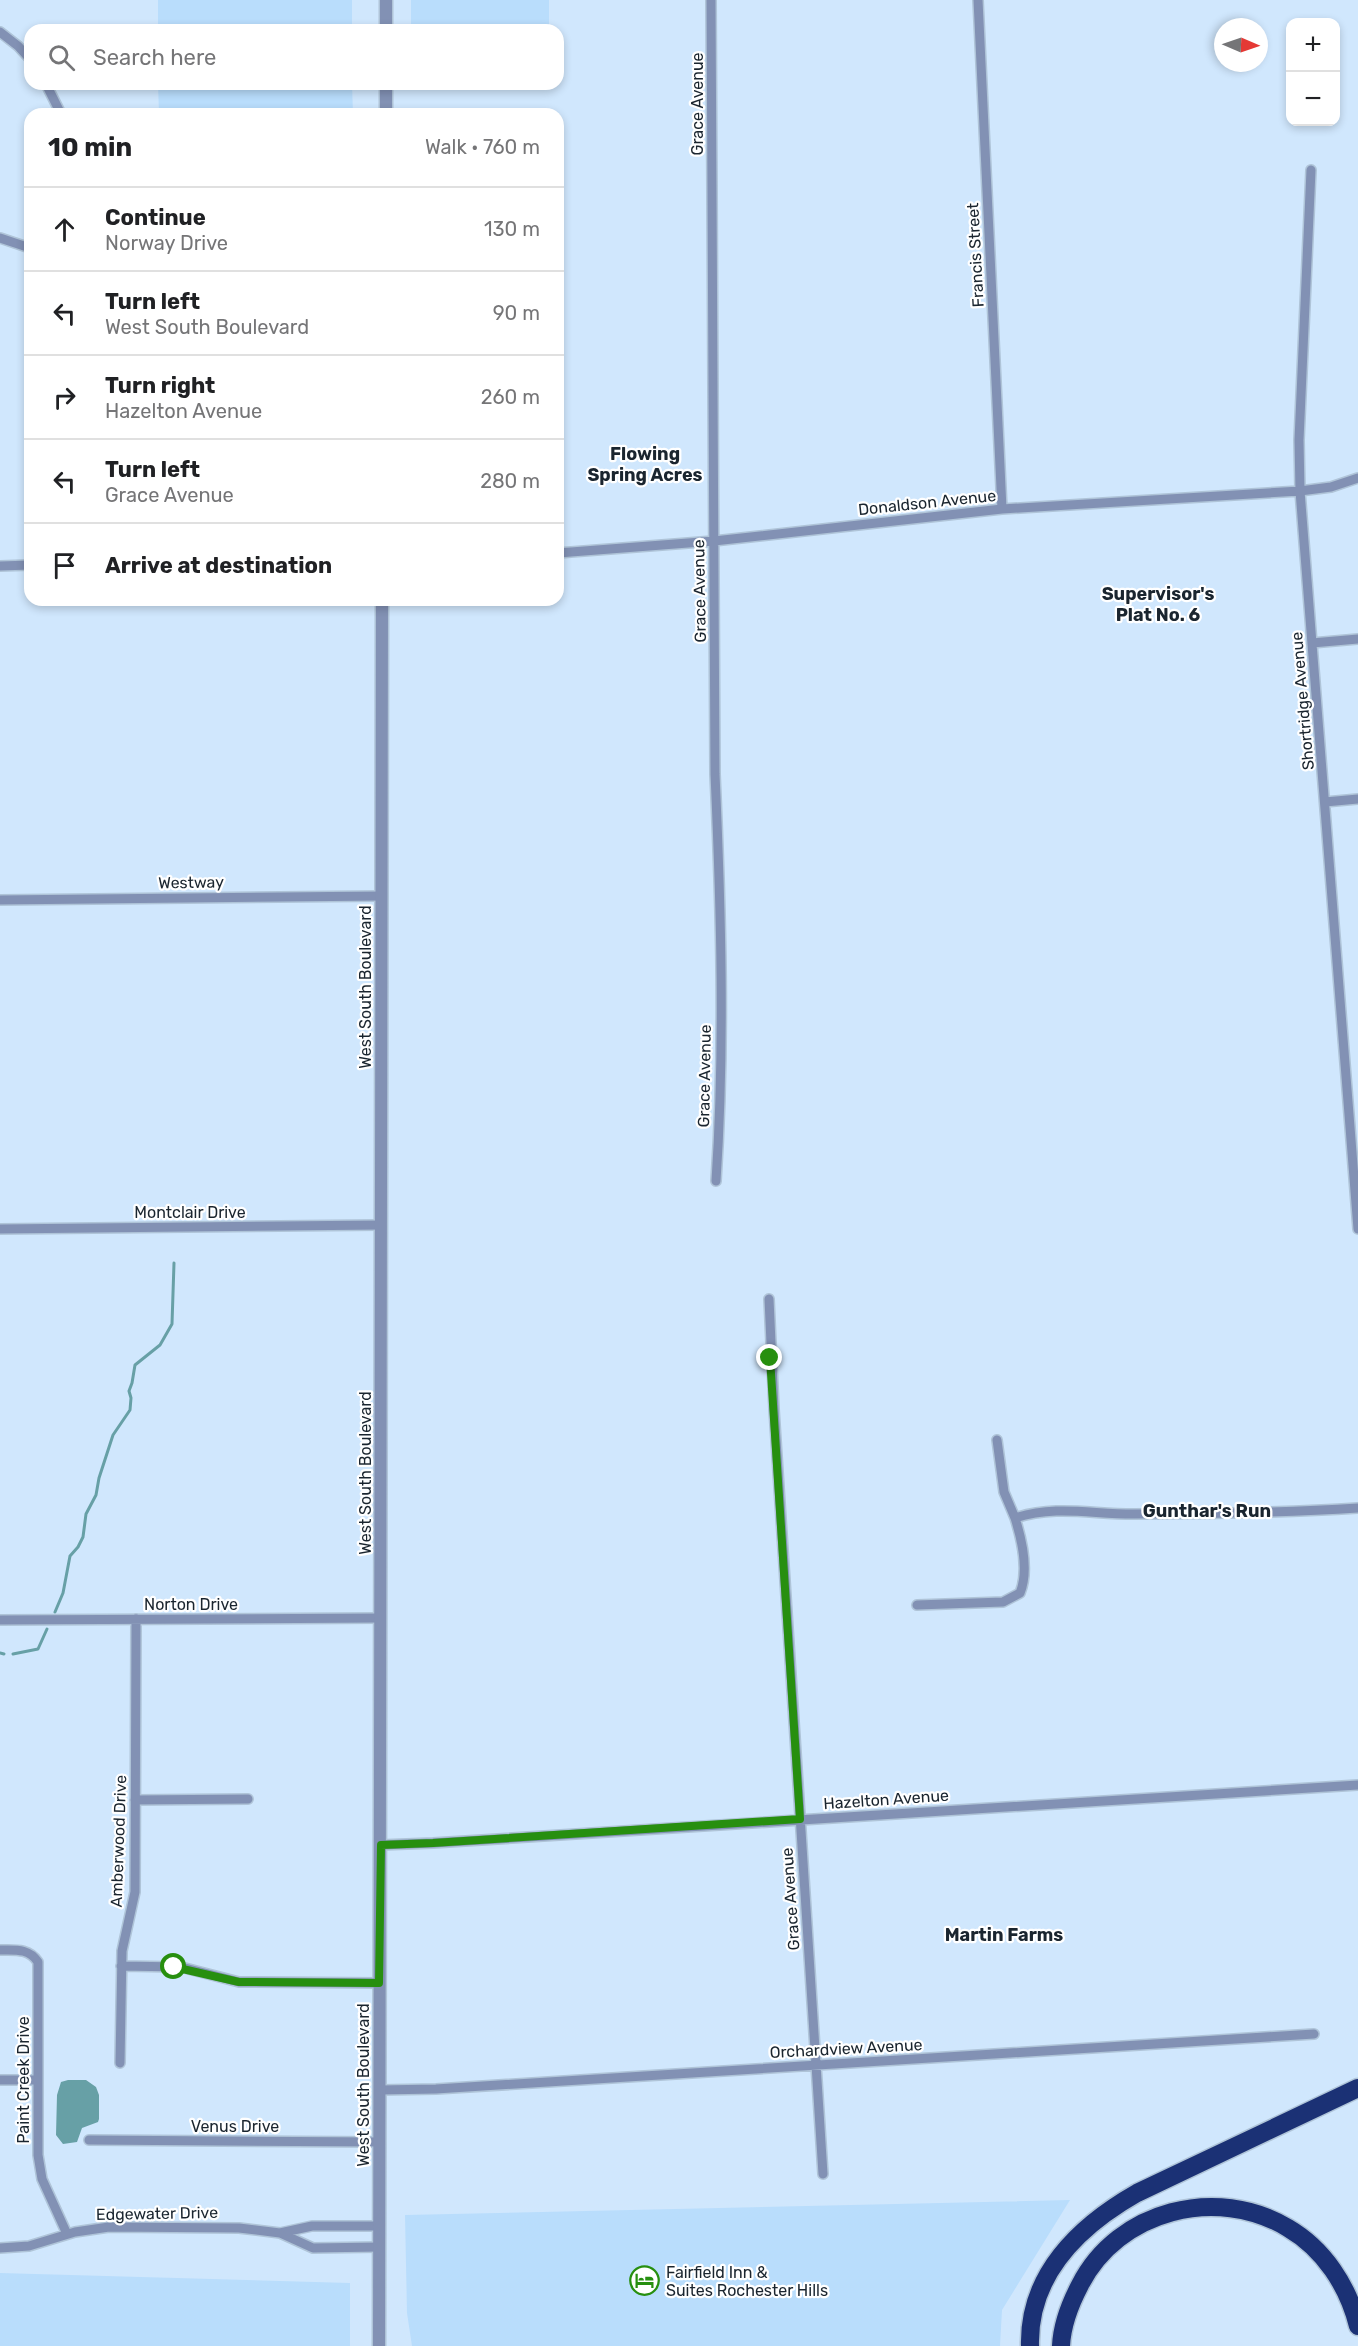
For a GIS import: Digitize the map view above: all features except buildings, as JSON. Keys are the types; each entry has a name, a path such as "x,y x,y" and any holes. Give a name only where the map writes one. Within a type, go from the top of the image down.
{"highway":[{"path":"1030,2346 1034,2312 1040,2288 1053,2264 1070,2242 1088,2226 1137,2193 1358,2088"},
{"path":"1061,2346 1061,2336 1071,2302 1098,2257 1115,2240 1136,2226 1161,2214 1195,2208 1233,2208 1265,2216 1289,2228 1312,2245 1327,2261 1349,2297 1358,2326"}],"street":[{"path":"386,0 386,24"},
{"name":"Grace Avenue","path":"711,0 720,1041 716,1181"},
{"name":"Francis Street","path":"978,0 1002,509"},
{"path":"0,32 24,52"},
{"path":"49,90 58,108"},
{"path":"386,90 386,108"},
{"name":"Shortridge Avenue","path":"1311,170 1299,440 1300,491 1358,1229"},
{"path":"0,238 24,246"},
{"name":"Donaldson Avenue","path":"564,553 714,541 1002,509 1300,491 1331,487 1358,478"},
{"path":"0,566 24,565"},
{"name":"West South Boulevard","path":"379,2346 382,606"},
{"path":"1312,642 1358,639"},
{"path":"1325,802 1358,799"},
{"name":"Westway","path":"0,900 382,896"},
{"name":"Montclair Drive","path":"0,1229 381,1225"},
{"name":"Grace Avenue","path":"769,1299 771,1368 823,2174"},
{"path":"917,1605 1003,1602 1020,1593 1024,1575 1018,1529 1001,1480 997,1440"},
{"path":"1015,1518 1033,1512 1054,1510 1110,1515 1234,1515 1358,1508"},
{"name":"Norton Drive","path":"0,1620 381,1618"},
{"name":"Amberwood Drive","path":"120,2063 121,1966 124,1938 135,1898 136,1619"},
{"name":"Hazelton Avenue","path":"381,1845 1358,1785"},
{"path":"135,1800 248,1799"},
{"name":"Paint Creek Drive","path":"0,1950 27,1951 38,1962 40,2169 67,2235"},
{"path":"121,1966 181,1967 239,1982 379,1983"},
{"name":"Orchardview Avenue","path":"380,2090 1314,2034"},
{"path":"0,2080 38,2080"},
{"name":"Venus Drive","path":"89,2140 380,2142"},
{"name":"Edgewater Drive","path":"280,2233 312,2226 380,2226"},
{"name":"Edgewater Drive","path":"0,2248 29,2247 91,2228 109,2227 239,2228 280,2233 313,2248 380,2247"}],"shaded area":[{"path":"158,0 352,0 352,24 158,24"},
{"path":"411,0 549,0 549,24 411,24"},
{"path":"158,90 352,90 353,108 159,108"},
{"path":"86,2080 96,2087 99,2095 99,2119 98,2122 82,2128 77,2142 63,2144 56,2135 57,2095 61,2082"},
{"path":"1070,2200 1002,2310 1000,2346 412,2346 407,2313 405,2215"},
{"path":"0,2273 350,2283 350,2346 0,2346"}],"waterway":[{"path":"55,1612 63,1593 70,1556 83,1537 86,1514 96,1495 113,1435 130,1410 129,1391 135,1365 160,1345 172,1324 174,1263"},
{"path":"13,1654 38,1649 47,1629"},
{"path":"0,1653 4,1654"}],"place":[{"name":"Fairfield Inn & Suites Rochester Hills","path":"645,2281"}],"district":[{"name":"Flowing Spring Acres","path":"645,464"},
{"name":"Supervisor's Plat No. 6","path":"1158,604"},
{"name":"Gunthar's Run","path":"1207,1511"},
{"name":"Martin Farms","path":"1004,1935"}],"route":[{"path":"174,1967 239,1982 379,1983 381,1845 800,1819 770,1358"}]}
